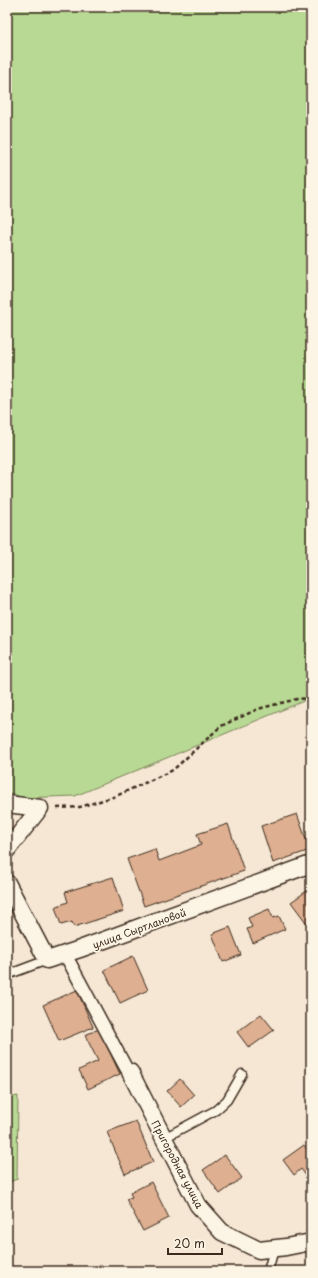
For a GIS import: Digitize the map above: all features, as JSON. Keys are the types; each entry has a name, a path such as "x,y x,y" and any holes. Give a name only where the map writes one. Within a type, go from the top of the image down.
{"street":[{"path":"7,804 40,808"},
{"path":"7,850 40,808"},
{"name":"улица Сыртлановой","path":"47,960 311,864"},
{"path":"7,883 47,960"},
{"path":"65,954 126,1068 130,1072"},
{"name":"Пригородная улица","path":"130,1072 198,1205 222,1232 259,1250 311,1242"}],"lane":[{"path":"7,975 47,960"},
{"path":"164,1138 216,1110 227,1100 242,1074"},
{"path":"268,1271 274,1248"}],"path":[{"path":"40,808 80,807 116,796 173,770 221,726 258,709 297,699 311,698"}],"green space":[{"path":"7,7 311,7 311,698 75,796 22,798 7,791"},
{"path":"18,1096 17,1179 7,1183 7,1098"}],"building":[{"path":"297,814 310,850 273,863 261,826"},
{"path":"228,824 244,871 144,906 127,859 155,849 159,861 201,845 197,834"},
{"path":"113,877 124,911 74,927 72,922 61,925 55,907 68,902 65,892"},
{"path":"311,888 311,929 291,902"},
{"path":"269,909 273,918 279,916 285,929 253,943 247,929 252,927 248,918"},
{"path":"230,927 241,955 223,962 212,934"},
{"path":"133,956 148,990 120,1003 104,970"},
{"path":"77,990 93,1027 59,1041 43,1005"},
{"path":"261,1014 274,1030 249,1048 237,1032"},
{"path":"99,1029 120,1074 88,1089 79,1070 98,1061 85,1035"},
{"path":"180,1079 194,1095 181,1107 167,1091"},
{"path":"136,1121 153,1162 125,1174 107,1132"},
{"path":"304,1145 311,1154 311,1182 301,1169 294,1175 283,1160"},
{"path":"225,1155 242,1178 220,1194 203,1170"},
{"path":"151,1182 169,1218 143,1231 126,1199 132,1197 130,1193"}]}
